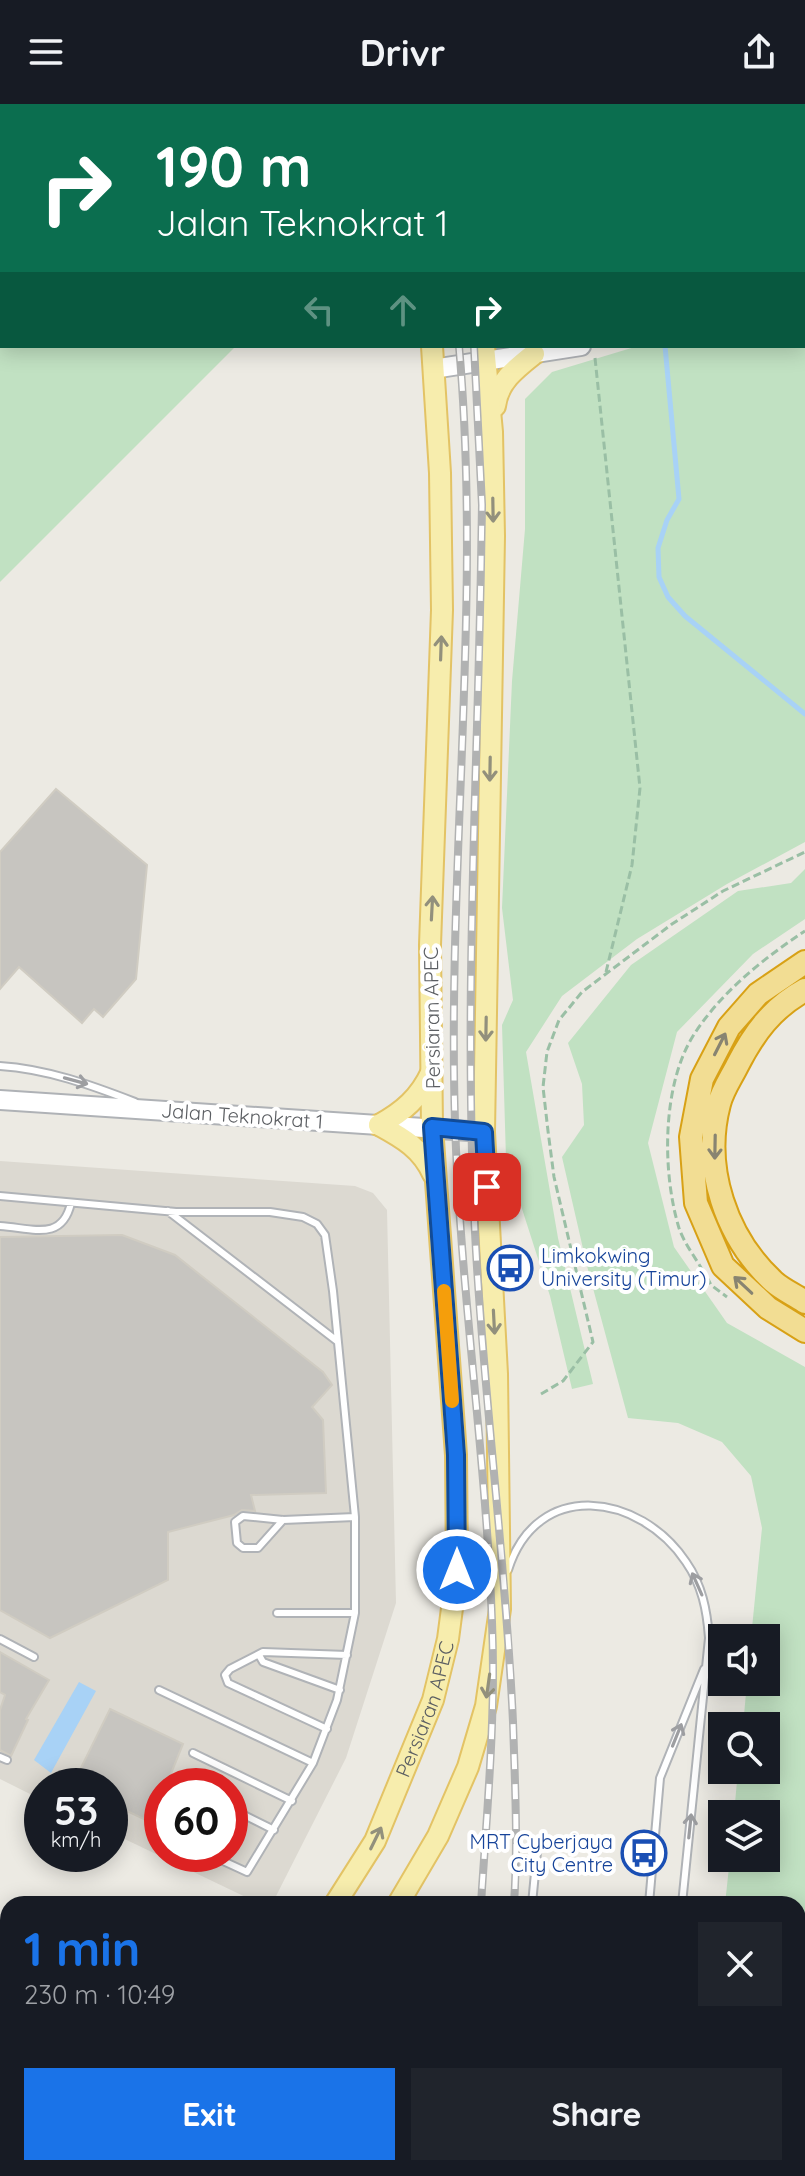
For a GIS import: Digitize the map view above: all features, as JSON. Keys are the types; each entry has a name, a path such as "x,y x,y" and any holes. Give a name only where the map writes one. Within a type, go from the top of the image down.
{"highway":[{"path":"805,962 758,994 729,1027 702,1079 691,1137 696,1203 723,1266 768,1308 805,1331"},
{"path":"805,990 774,1013 753,1035 719,1103 713,1150 720,1201 743,1245 775,1282 805,1302"}],"main road":[{"name":"Persiaran APEC","path":"340,1896 375,1841 433,1700 448,1639 457,1570 456,1455 432,1127 430,945 442,610 440,473 432,348"},
{"path":"433,369 485,354 534,354 568,348"},
{"path":"403,1896 438,1836 468,1767 486,1706 500,1609 497,1374 484,1132 494,536 492,432 485,354"},
{"path":"492,432 497,389 534,354"},
{"path":"433,1070 423,1090 410,1104 379,1125 419,1150 435,1177"},
{"name":"Jalan Teknokrat 1","path":"0,1100 484,1132"}],"lane":[{"path":"0,1066 26,1068 95,1086 154,1110"},
{"path":"0,1196 168,1211 270,1212 303,1217 317,1224 325,1235 355,1517 355,1613 340,1690 313,1763 248,1870"},
{"path":"0,1226 51,1230 67,1218 71,1203"},
{"path":"168,1211 337,1341"},
{"path":"500,1609 508,1567 518,1545 533,1527 573,1505 601,1505 655,1528 687,1563 707,1610 708,1660 683,1896"},
{"path":"283,1520 258,1548 243,1548 237,1543 235,1522 243,1516 283,1520 355,1517"},
{"path":"277,1613 355,1613"},
{"path":"0,1639 34,1657"},
{"path":"327,1729 228,1683 225,1675 230,1669 263,1652 347,1655"},
{"path":"259,1655 263,1662 340,1690"},
{"path":"650,1896 660,1778 708,1660"},
{"path":"159,1690 313,1763"},
{"path":"193,1753 292,1801"},
{"path":"248,1817 274,1830"},
{"path":"533,1896 537,1852"}],"path":[{"path":"593,348 640,788 632,865 605,975"},
{"path":"541,1394 563,1381 593,1342 554,1177 543,1087 547,1052 559,1020 582,992 672,924 723,891 805,852"}],"shaded area":[{"path":"0,1161 355,1186 373,1193 387,1210 396,1603 346,1758 276,1896 243,1896 193,1872 248,1872 248,1768 144,1768 144,1848 128,1841 128,1768 24,1768 24,1791 0,1779"}],"green space":[{"path":"0,348 234,348 0,582"},
{"path":"631,348 805,348 805,842 727,884 637,939 562,996 526,1052 558,1238 593,1384 572,1389 550,1296 506,1159 502,1025 513,1000 502,908 512,681 525,529 525,399 552,372"},
{"path":"805,869 805,919 753,954 677,1032 648,1143 674,1247 727,1323 805,1367 805,1896 726,1896 728,1872 780,1872 780,1800 735,1800 737,1784 780,1784 780,1712 744,1712 746,1696 780,1696 780,1624 752,1624 762,1528 751,1476 722,1442 678,1423 628,1418 587,1266 562,1157 584,1125 582,1084 568,1043 631,965 738,891 791,883"}],"water":[{"path":"79,1682 96,1691 54,1768 44,1768 34,1760"}],"building":[{"path":"56,789 147,865 136,979 103,1017 94,1009 82,1023 19,967 0,989 0,852"},
{"path":"122,1235 175,1255 323,1372 332,1385 312,1407 323,1420 326,1493 251,1495 255,1511 242,1510 234,1515 168,1532 168,1580 50,1638 0,1610 0,1237"},
{"path":"0,1652 49,1680 26,1719 11,1756 0,1750 0,1710 5,1695 0,1692"},
{"path":"110,1709 183,1744 173,1768 144,1768 144,1819 128,1812 128,1768 81,1768"}],"waterway":[{"path":"665,348 679,499 667,520 658,548 659,577 668,597 685,616 805,714"}],"railway":[{"path":"459,348 467,540 455,928 455,1122 462,1247 489,1559 493,1657 482,1896"},
{"path":"474,348 482,505 472,908 472,1165 480,1310 510,1663 516,1813 514,1896"}],"slow traffic":[{"path":"444,1291 452,1401"}],"place":[{"name":"Limkokwing University (Timur)","path":"510,1268"},
{"name":"MRT Cyberjaya City Centre","path":"644,1853"}],"route":[{"path":"457,1570 456,1455 432,1127 484,1132 487,1187"}]}
